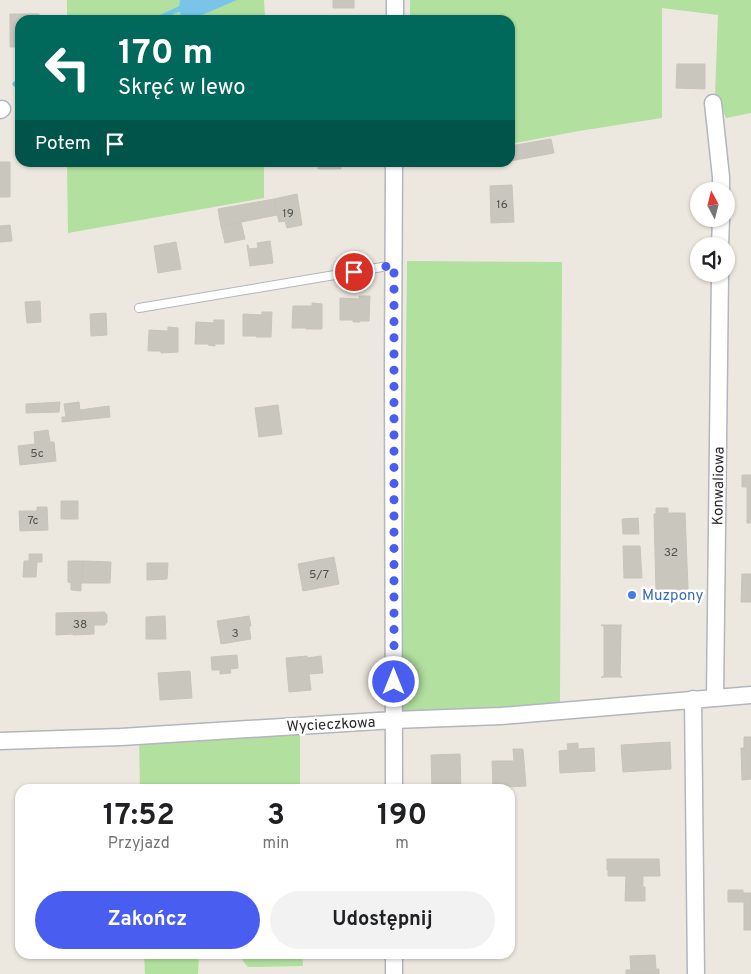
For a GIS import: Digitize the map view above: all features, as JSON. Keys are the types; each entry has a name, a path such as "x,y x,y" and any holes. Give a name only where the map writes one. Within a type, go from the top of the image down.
{"street":[{"path":"395,15 396,0"},
{"path":"713,103 721,182"},
{"path":"394,167 394,784"},
{"name":"Konwaliowa","path":"715,697 720,282"},
{"name":"Wycieczkowa","path":"0,741 501,716 751,695"},
{"path":"693,699 696,974"},
{"path":"394,959 394,974"}],"lane":[{"path":"139,308 394,265"}],"green space":[{"path":"67,0 264,0 265,15 67,15"},
{"path":"410,0 751,0 751,113 726,118 715,95 718,15 662,8 662,118 515,143 515,15 410,15"},
{"path":"67,167 264,167 264,198 68,233"},
{"path":"407,261 562,262 560,704 402,712"},
{"path":"300,731 300,784 140,784 139,739"},
{"path":"144,959 199,959 198,974 145,974"},
{"path":"241,959 302,959 303,966 248,967"}],"water":[{"path":"180,0 237,0 202,15 181,15"}],"building":[{"path":"333,0 354,0 354,8 333,8"},
{"path":"10,14 39,14 15,15 15,47 10,47"},
{"path":"677,64 705,64 705,89 676,88"},
{"path":"551,139 554,153 515,160 515,145"},
{"path":"0,162 10,162 10,197 0,197"},
{"path":"318,167 341,167 341,169 318,169"},
{"path":"512,185 514,222 491,223 490,186"},
{"path":"297,194 302,225 287,228 285,221 279,222 274,199"},
{"path":"274,199 277,215 221,226 218,209"},
{"path":"241,222 245,239 225,243 221,226"},
{"path":"10,225 12,241 0,242 0,226"},
{"path":"270,241 273,263 250,266 247,245 249,249 258,248 257,243"},
{"path":"176,242 181,269 158,273 154,246"},
{"path":"359,296 370,296 369,321 353,322 353,320 340,320 340,298 359,299"},
{"path":"40,301 41,322 27,323 25,302"},
{"path":"312,303 322,304 322,329 292,328 293,306 312,306"},
{"path":"262,312 272,312 271,337 243,336 243,314 262,315"},
{"path":"106,313 107,335 91,336 90,314"},
{"path":"214,320 224,320 224,344 215,344 215,346 195,344 196,322 214,323"},
{"path":"168,327 178,328 178,352 161,353 161,351 148,351 149,330 168,331"},
{"path":"60,402 59,412 26,413 26,404"},
{"path":"79,402 81,420 62,422 62,417 66,417 64,404"},
{"path":"278,405 282,434 259,437 255,408"},
{"path":"109,406 110,417 81,420 80,410"},
{"path":"48,430 50,442 54,442 56,461 20,465 18,446 35,444 34,432"},
{"path":"742,475 751,475 751,523 747,523 747,487 742,487"},
{"path":"61,501 78,501 78,519 61,519"},
{"path":"37,507 47,507 48,530 20,531 19,511 37,511"},
{"path":"656,508 668,508 668,513 685,513 688,589 656,591 654,514 656,514"},
{"path":"638,518 639,534 623,534 622,519"},
{"path":"623,546 640,546 642,578 624,578"},
{"path":"29,554 42,554 42,562 37,562 36,577 23,577 24,561 29,561"},
{"path":"334,557 339,584 303,591 298,564"},
{"path":"68,561 83,561 81,591 71,590 71,583 68,582"},
{"path":"83,561 111,562 110,583 82,583"},
{"path":"147,563 168,563 167,579 147,580"},
{"path":"742,574 751,574 751,602 741,602"},
{"path":"105,612 107,614 107,623 105,625 94,625 94,634 56,635 56,613"},
{"path":"165,616 166,639 146,639 146,617"},
{"path":"249,616 251,639 221,644 217,621"},
{"path":"601,625 622,625 620,677 604,677 604,626"},
{"path":"237,655 238,668 230,669 231,673 220,674 220,670 212,670 211,657"},
{"path":"307,656 307,658 321,656 323,673 309,674 311,690 289,692 286,658"},
{"path":"190,671 192,698 160,700 158,673"},
{"path":"744,737 751,737 751,779 742,780 741,748 744,748"},
{"path":"670,742 671,769 623,772 621,745"},
{"path":"578,743 578,749 594,748 595,771 560,773 559,751 568,750 567,744"},
{"path":"513,749 523,749 526,786 493,784 492,761 514,761"},
{"path":"460,754 461,784 432,784 431,755"},
{"path":"607,859 659,859 660,876 643,876 645,901 625,901 626,876 608,876"},
{"path":"728,890 743,890 743,893 751,893 751,930 744,930 744,902 728,902"},
{"path":"655,955 656,969 659,969 659,974 626,974 626,970 631,970 630,956"}],"waterway":[{"path":"166,15 179,9 191,0"}],"place":[{"name":"Muzpony","path":"632,595"}],"route":[{"path":"354,272 394,265 394,682"}]}
